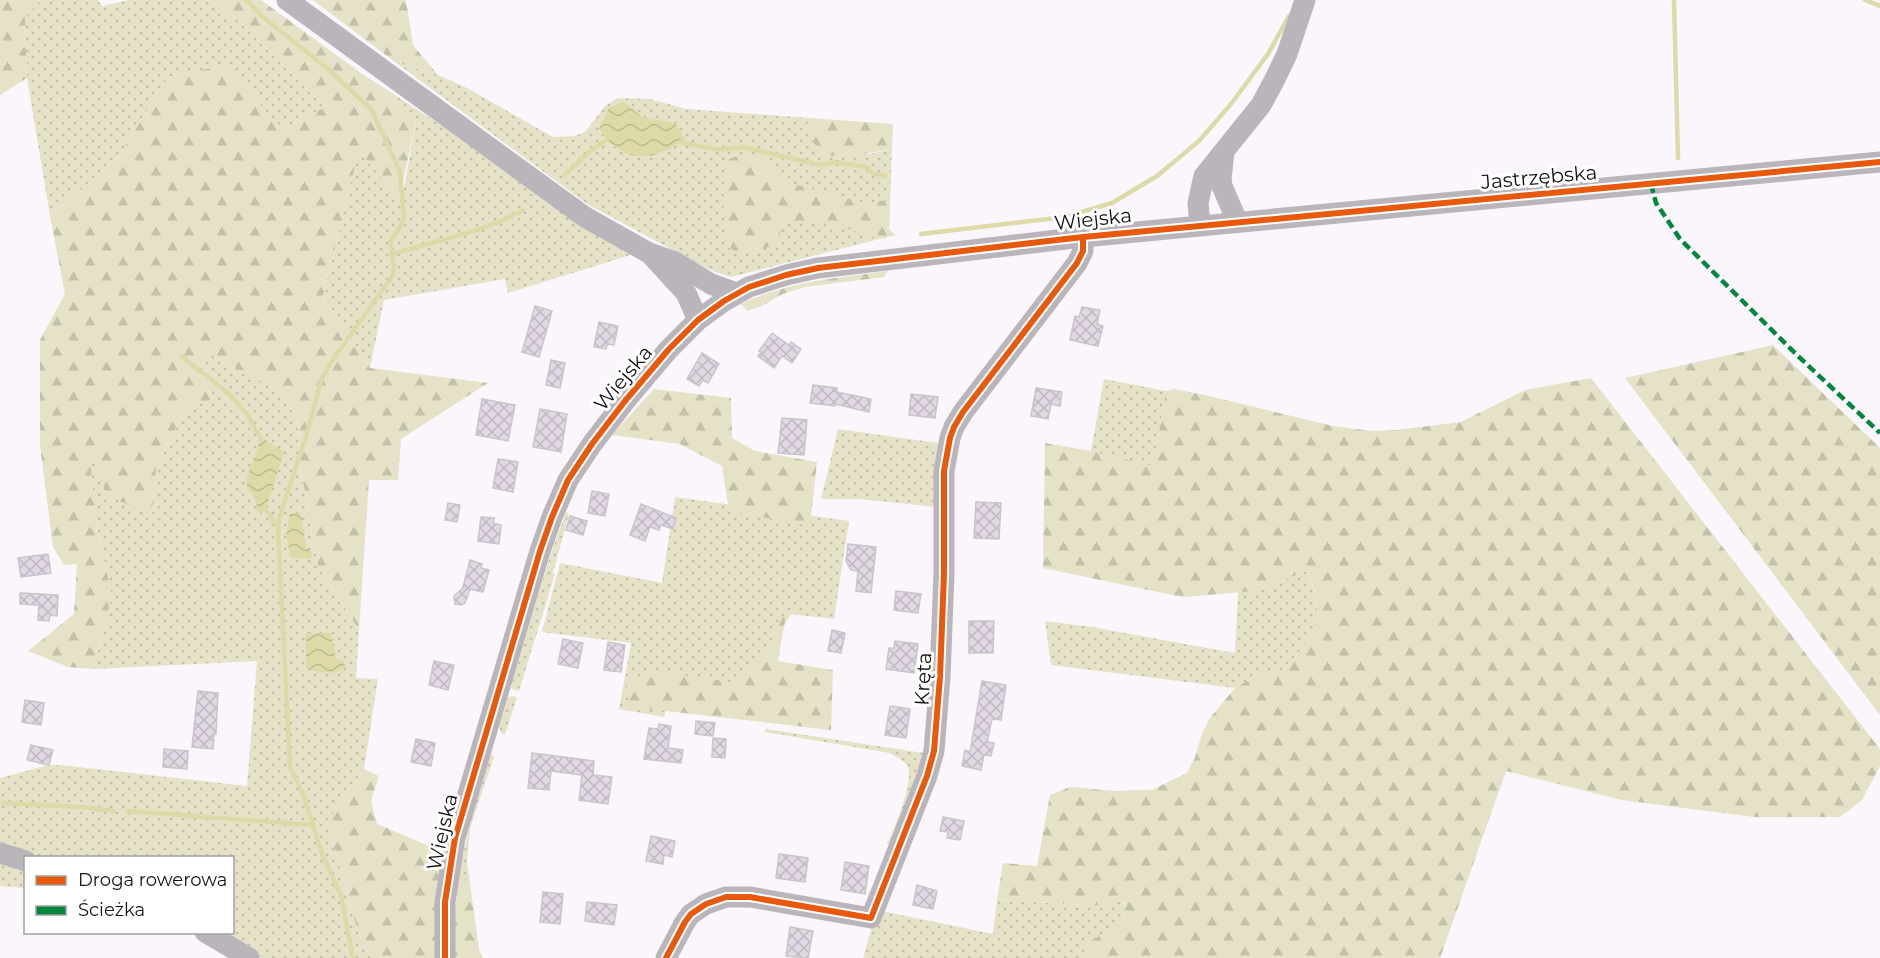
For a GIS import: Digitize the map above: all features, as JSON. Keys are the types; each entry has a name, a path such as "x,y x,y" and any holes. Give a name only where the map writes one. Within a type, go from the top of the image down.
{"street":[{"path":"287,0 585,217 649,253 675,262 711,284 736,293"},
{"path":"1200,225 1198,204 1204,176 1261,105 1287,54 1305,0"},
{"path":"1224,152 1222,186 1237,221"},
{"name":"Jastrzębska","path":"1200,225 1880,162"},
{"name":"Wiejska","path":"445,958 445,902 455,838 533,572 552,517 573,472 597,437 662,356 698,320 736,293 779,277 809,270 1200,225"},
{"name":"Kręta","path":"666,958 691,914 706,904 726,897 750,897 871,918 934,751 940,677 944,573 943,486 950,438 963,412 1077,263 1083,251 1083,237"},
{"path":"649,253 686,293 698,320"},
{"path":"0,853 24,860"},
{"path":"207,934 249,958"}],"green space":[{"path":"0,0 41,0 25,17 27,78 0,95"},
{"path":"41,0 98,0 102,6 130,0 210,0 241,23 325,107 280,130 230,65 168,77 118,158 50,216 27,78 25,17"},
{"path":"210,0 261,0 361,73 416,122 399,200 359,150 323,296 370,368 488,383 401,439 398,480 369,480 359,630 318,566 302,475 297,418 277,389 207,353 200,370 214,399 186,408 156,468 152,515 108,496 89,451 97,527 112,596 93,669 68,667 28,651 74,614 77,564 64,565 53,547 40,446 40,340 65,294 50,216 118,158 168,77 230,64 280,130 325,107 241,23"},
{"path":"313,0 406,0 413,45 438,75 395,62"},
{"path":"395,62 438,75 465,87 553,137 575,136 585,132 606,105 618,98 650,99 686,109 809,118 806,132 869,154 892,149 889,229 895,235 731,277 710,270 587,204"},
{"path":"361,73 637,253 508,293 505,279 384,300 370,368 323,296 359,150 402,199 416,122"},
{"path":"809,118 893,124 892,149 845,157 823,155 806,132"},
{"path":"745,153 759,157 776,174 793,184 865,203 890,200 889,229 895,235 878,237 830,225 784,223 777,242 766,248 734,253 726,239 723,205 726,160"},
{"path":"888,271 884,277 805,287 783,294 760,307 747,311 741,304 796,285"},
{"path":"1773,345 1880,448 1880,715 1625,378"},
{"path":"207,353 277,389 297,418 302,475 318,566 359,630 356,678 378,679 364,769 327,822 358,932 371,958 263,958 208,934 234,934 234,856 34,856 0,845 0,778 49,765 247,786 257,661 93,669 112,596 97,527 88,448 152,515 156,468 186,408 214,399 200,370"},
{"path":"1591,378 1880,749 1880,766 1862,800 1840,817 1754,817 1622,800 1506,771 1440,958 1083,958 1088,942 1123,924 1125,903 1115,900 1103,906 997,900 1003,863 1037,866 1050,795 1070,787 1115,791 1152,790 1187,773 1209,719 1235,688 1259,674 1280,673 1309,638 1317,615 1314,588 1307,571 1255,591 1182,597 1043,568 1045,443 1153,466 1166,391 1174,389 1333,426 1372,431 1461,422 1525,390"},
{"path":"1104,379 1166,391 1153,467 1091,451"},
{"path":"654,389 731,398 732,438 755,451 817,462 810,526 729,511 722,466 680,444 612,435"},
{"path":"947,426 936,507 860,499 821,499 838,429 938,443"},
{"path":"675,497 849,521 834,619 791,614 767,654 741,689 673,682 664,717 619,709 631,643 542,632 560,563 662,583"},
{"path":"566,512 569,514 553,573 555,574 519,691 512,689 511,686 551,553"},
{"path":"1307,571 1317,603 1314,627 1302,648 1280,673 1259,674 1235,688 1051,665 1045,621 1092,627 1235,653 1238,592 1255,591"},
{"path":"787,609 778,661 833,670 831,730 632,707 625,680 661,672 737,683 761,660"},
{"path":"517,697 505,735 501,733 499,725 508,698"},
{"path":"766,729 930,754 894,845 887,844 902,806 908,783 908,767 905,763 890,753 765,732"},
{"path":"491,750 494,757 470,828 467,862 470,883 459,874 470,823"},
{"path":"364,769 379,776 371,801 377,824 441,851 437,902 437,958 371,958 358,932 327,822"},
{"path":"0,862 24,868 24,888 0,886"},
{"path":"459,874 470,883 479,950 483,958 455,958 454,921"},
{"path":"997,900 1102,906 1115,900 1125,904 1123,925 1088,942 1083,958 863,958 877,910 993,934"}],"water":[{"path":"624,102 642,117 675,123 685,139 651,156 625,153 611,143 599,129 609,108"},
{"path":"261,439 284,452 265,511 261,513 258,512 256,502 247,489 247,477"},
{"path":"290,513 301,514 306,547 311,551 312,558 291,558 286,535"},
{"path":"306,633 331,633 336,658 344,661 345,667 331,673 306,668"}],"building":[{"path":"535,306 552,311 539,357 522,352"},
{"path":"1082,307 1100,310 1097,324 1103,326 1098,346 1070,340 1075,316 1079,317"},
{"path":"599,322 618,326 614,345 607,344 606,349 594,347"},
{"path":"772,333 789,345 791,342 801,349 792,363 782,356 774,368 758,356"},
{"path":"702,353 719,364 708,383 703,380 699,386 687,379"},
{"path":"551,360 565,363 560,388 546,385"},
{"path":"813,385 837,388 837,392 871,399 869,412 835,404 835,406 810,403"},
{"path":"1036,388 1062,392 1060,406 1051,404 1048,419 1031,416"},
{"path":"911,394 938,397 935,418 909,415"},
{"path":"482,399 515,405 508,441 476,435"},
{"path":"540,409 567,414 561,452 533,447"},
{"path":"782,418 807,420 804,455 778,453"},
{"path":"498,459 518,462 513,492 493,488"},
{"path":"592,491 609,494 605,516 588,513"},
{"path":"976,502 1001,503 999,539 974,538"},
{"path":"448,503 460,505 457,522 445,520"},
{"path":"641,504 676,518 673,529 661,525 659,530 650,527 645,541 630,535"},
{"path":"570,516 587,521 583,535 566,530"},
{"path":"481,517 494,518 493,523 501,525 499,544 478,541"},
{"path":"848,544 876,547 871,593 856,591 858,571 851,570 846,561"},
{"path":"48,554 51,573 21,577 18,558"},
{"path":"470,560 482,564 481,568 489,570 483,592 470,589 465,603 455,604 454,596 464,587"},
{"path":"896,591 921,594 918,613 894,610"},
{"path":"20,593 58,595 57,616 50,615 49,621 38,620 39,605 20,604"},
{"path":"969,621 994,621 993,653 969,653"},
{"path":"832,630 845,633 841,653 828,651"},
{"path":"563,639 583,643 578,668 558,664"},
{"path":"895,641 918,644 914,673 886,669 889,648 894,648"},
{"path":"608,642 625,645 621,672 604,670"},
{"path":"434,661 454,665 448,690 429,685"},
{"path":"982,681 1006,685 1001,720 992,719 987,742 994,743 991,756 984,755 981,770 962,766 965,750 970,752"},
{"path":"198,691 218,693 213,749 192,747"},
{"path":"25,700 44,703 41,725 22,722"},
{"path":"890,706 910,709 906,738 885,735"},
{"path":"696,721 715,723 713,736 695,734"},
{"path":"659,724 671,726 668,748 683,750 681,763 644,759 649,728 658,729"},
{"path":"713,738 726,739 725,758 712,757"},
{"path":"416,739 435,743 431,766 411,762"},
{"path":"31,745 53,750 49,765 27,760"},
{"path":"164,749 188,751 187,769 163,767"},
{"path":"532,753 594,761 593,775 612,777 608,804 579,800 582,775 551,771 549,790 528,788"},
{"path":"943,817 964,821 960,840 947,838 948,832 940,831"},
{"path":"651,836 675,841 672,857 664,855 663,864 646,861"},
{"path":"779,854 808,858 805,882 776,878"},
{"path":"845,862 869,866 865,894 841,890"},
{"path":"917,885 937,891 933,909 913,905"},
{"path":"543,892 563,894 560,924 540,922"},
{"path":"587,902 617,905 614,925 585,921"},
{"path":"790,927 813,931 808,958 786,956"}],"waterway":[{"path":"246,0 263,17 328,69 371,109 400,172 404,218 390,242 393,275 329,365 321,381 279,519 278,529 290,767 303,794 322,854 341,896 353,958"},
{"path":"1674,0 1678,158"},
{"path":"1865,0 1880,6"},
{"path":"921,234 1065,217 1112,203 1157,176 1199,141 1231,104 1268,54 1289,16"},
{"path":"565,175 591,150 607,140"},
{"path":"680,142 719,149 742,147 821,165 836,162 866,167 872,173 885,176"},
{"path":"391,255 492,225 523,210"},
{"path":"182,357 228,393 247,414 261,439"},
{"path":"266,509 278,529"},
{"path":"3,803 114,811"},
{"path":"128,811 312,825"}],"marked path":[{"path":"1651,184 1656,203 1680,239 1798,356 1880,433"}],"cycle path":[{"path":"445,958 445,902 455,838 540,551 568,480 625,401 669,349 698,320 724,301 749,287 818,268 1083,237 1880,162"},
{"path":"666,958 691,914 706,904 726,897 750,897 871,918 927,776 934,751 940,677 944,573 944,471 950,438 963,412 1077,263 1083,251 1083,237"}]}
